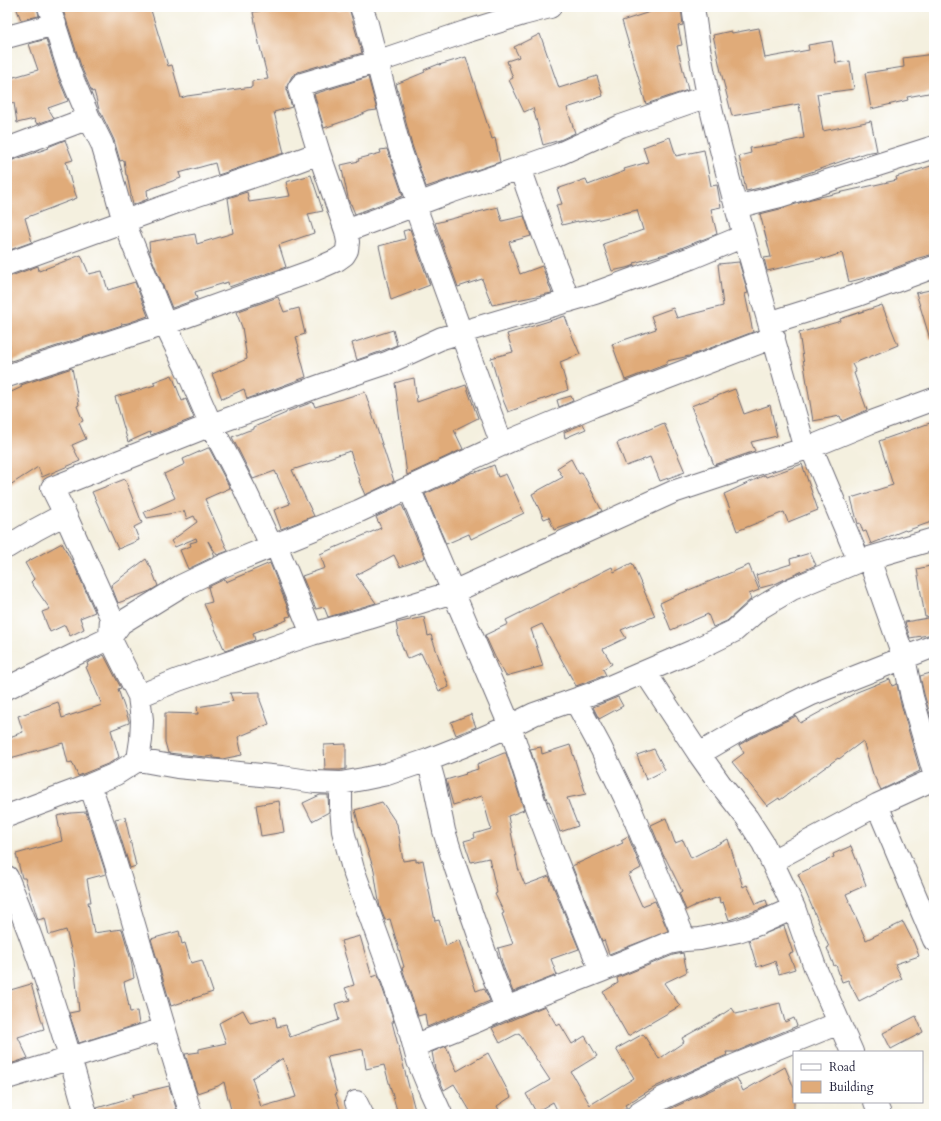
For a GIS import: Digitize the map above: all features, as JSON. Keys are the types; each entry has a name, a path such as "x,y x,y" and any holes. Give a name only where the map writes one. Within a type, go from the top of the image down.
{"street":[{"path":"361,7 366,20 399,146 417,205 460,332 502,445"},
{"path":"7,376 165,324 312,271 337,260 344,255 347,250 348,242 346,231 319,153 300,88 302,84 376,62 465,32 550,7"},
{"path":"693,7 708,96 736,207 771,330 808,448 864,560 904,658 912,697 934,772"},
{"path":"7,37 52,16 70,73 102,144 124,222 165,324 211,425 274,546 312,634"},
{"path":"346,231 450,192 557,155 621,126 708,96"},
{"path":"7,149 89,118"},
{"path":"736,207 780,196 934,147"},
{"path":"7,264 176,202 319,153"},
{"path":"520,168 543,234 570,301"},
{"path":"138,760 142,720 139,696 110,638 111,617 52,488 211,425 387,363 442,338 595,293 691,258 744,236"},
{"path":"7,688 110,638 121,623 181,586 224,566 359,511 502,445 771,330 858,295 934,268"},
{"path":"139,696 178,680 312,634 453,592 673,492 808,448 934,399"},
{"path":"409,488 510,726 535,804 601,972"},
{"path":"7,548 35,530 65,514"},
{"path":"7,816 116,774 138,760 177,767 282,777 315,782 341,783 387,774 428,760 510,726 534,714 575,700 693,651 734,631 760,608 792,589 864,560 934,539"},
{"path":"699,754 745,727 812,694 934,646"},
{"path":"645,672 699,754 747,818 763,843 794,908 816,970 852,1051"},
{"path":"575,700 601,748 630,808 685,940"},
{"path":"428,760 444,831 492,973 506,1008"},
{"path":"772,861 877,805 934,780"},
{"path":"341,783 343,831 353,869 385,957 418,1061 441,1114"},
{"path":"90,784 191,1114"},
{"path":"877,805 934,940"},
{"path":"7,877 22,911 43,970 71,1059 86,1114"},
{"path":"414,1046 506,1008 601,972 669,943 700,939 738,931 794,908"},
{"path":"638,1114 663,1098 702,1080 839,1023"},
{"path":"7,1078 164,1029"},
{"path":"875,1103 880,1114"}],"building":[{"path":"16,7 37,7 39,16 21,20"},
{"path":"62,7 150,7 168,66 172,65 181,98 252,87 252,81 268,79 253,12 280,7 335,7 336,11 349,8 362,53 298,72 292,76 287,86 287,92 292,107 274,112 284,153 218,175 215,163 179,173 181,178 147,190 148,199 133,205 124,160 120,161 114,140 99,109 94,91 92,92 82,69"},
{"path":"665,7 681,7 683,25 678,26 682,45 677,46 688,90 646,104 622,21"},
{"path":"759,28 765,58 809,50 808,45 832,41 836,63 850,61 854,89 817,94 823,131 871,121 877,151 865,153 777,184 746,191 739,156 751,153 750,148 804,138 799,104 732,116 713,35 731,31 732,33"},
{"path":"540,34 559,88 597,76 603,96 567,108 575,133 560,140 543,145 533,108 524,112 509,80 513,78 507,61 519,57 514,47"},
{"path":"46,39 58,77 68,101 48,108 54,118 37,124 34,119 17,123 14,103 7,105 7,79 38,70 29,44"},
{"path":"934,54 934,92 907,97 908,100 871,109 865,73 904,67 903,58"},
{"path":"466,57 492,139 495,138 500,162 426,187 411,142 396,84 425,72 424,70 439,64"},
{"path":"368,77 377,110 369,111 324,128 314,94"},
{"path":"670,137 676,156 704,150 711,186 717,185 721,207 711,209 717,234 668,253 634,263 635,265 630,267 612,271 603,244 643,230 637,210 591,221 578,221 562,225 556,205 562,204 557,189 586,179 588,185 625,171 624,169 648,162 643,147"},
{"path":"65,140 73,160 66,162 77,198 25,218 32,242 7,251 7,162 49,148 48,147"},
{"path":"387,149 403,196 355,214 349,202 341,165 359,161 358,159 381,153 380,150"},
{"path":"934,165 934,254 915,259 916,260 876,275 849,282 842,253 824,259 767,271 764,258 771,257 760,214 811,199 897,180 896,177"},
{"path":"311,175 323,211 308,214 314,233 279,245 286,267 229,287 228,282 195,292 197,299 172,308 150,254 149,242 195,234 197,244 233,233 228,198 247,192 249,202 290,196 286,182"},
{"path":"498,207 502,221 524,216 531,236 509,242 520,274 542,266 552,293 492,305 482,279 458,287 435,223"},
{"path":"410,229 430,285 391,300 379,246 405,239 403,231"},
{"path":"81,255 89,274 102,271 108,290 135,282 148,316 11,361 7,350 10,347 7,334 7,276 11,276 38,266 39,271"},
{"path":"739,262 748,293 745,294 753,332 689,356 667,361 667,364 625,380 612,344 656,329 651,316 673,308 677,318 723,306 718,264"},
{"path":"934,289 934,338 930,339 916,293"},
{"path":"278,297 284,312 299,308 305,334 296,337 306,377 247,399 244,389 222,399 212,374 247,359 242,327 236,312"},
{"path":"882,305 898,345 852,364 856,372 854,373 867,410 842,421 840,416 813,421 799,333 841,321 840,319"},
{"path":"565,316 580,354 560,362 568,390 508,412 491,358 513,352 507,334"},
{"path":"393,330 397,345 357,360 352,343"},
{"path":"72,368 79,405 77,406 83,421 79,423 86,439 72,445 80,461 42,477 38,467 7,487 7,394 22,387 21,385"},
{"path":"172,375 182,401 186,399 194,418 151,435 150,432 128,442 115,397 155,385 153,382"},
{"path":"414,378 417,402 466,385 478,418 454,430 463,449 407,475 395,383"},
{"path":"735,389 744,414 770,405 777,436 751,442 755,451 714,465 691,406"},
{"path":"365,392 394,481 365,495 350,451 292,470 314,516 281,529 274,510 290,504 275,471 253,479 232,437 254,429 254,427 286,412 313,402 315,407"},
{"path":"571,396 573,401 559,407 557,400"},
{"path":"664,423 685,472 660,481 650,457 626,466 617,443"},
{"path":"930,423 934,433 934,521 906,531 905,530 871,544 866,531 863,532 860,523 858,524 851,498 893,485 879,441"},
{"path":"583,424 586,429 565,438 564,432"},
{"path":"208,448 230,488 205,499 228,551 217,555 208,541 215,556 188,569 180,550 191,546 190,543 197,541 196,538 175,547 171,541 197,522 194,516 187,519 184,511 147,518 144,512 175,498 164,474 185,464 183,459"},
{"path":"571,459 579,474 582,472 602,511 580,521 554,530 549,517 544,519 532,494 563,477 557,468"},
{"path":"802,464 818,510 788,522 784,512 737,531 724,494 765,475 766,477"},
{"path":"494,465 498,477 506,474 524,513 471,539 469,534 446,544 425,494 473,472 477,472"},
{"path":"125,479 142,523 134,527 139,540 118,549 92,492"},
{"path":"402,505 425,558 400,567 394,555 356,575 376,603 328,617 324,607 316,609 302,576 325,568 320,554 381,528 376,517"},
{"path":"62,543 72,560 95,612 80,618 84,629 70,636 65,625 50,632 42,612 50,609 31,582 34,579 25,563"},
{"path":"810,553 816,565 775,584 760,588 756,575 791,564 790,559"},
{"path":"146,559 150,565 158,586 150,591 118,603 111,585"},
{"path":"270,563 291,616 286,617 287,620 253,633 255,640 225,651 204,604 212,602 208,587 225,579 226,582"},
{"path":"632,563 655,616 621,630 626,638 603,649 612,664 603,669 606,675 576,686 542,624 531,629 543,666 506,676 485,635 508,624 506,620 612,567 614,572"},
{"path":"749,565 759,590 749,594 751,599 727,621 713,627 708,614 671,630 660,603"},
{"path":"934,565 934,616 925,617 917,569"},
{"path":"424,617 428,636 431,635 449,687 439,691 421,653 407,659 399,638 396,623"},
{"path":"934,617 934,634 910,638 905,622"},
{"path":"104,655 121,688 118,689 129,721 129,723 111,730 119,757 110,763 78,776 72,762 68,763 63,743 7,759 7,738 23,732 18,716 58,702 62,718 102,705 86,667 88,666 87,663"},
{"path":"934,672 934,728 920,676"},
{"path":"890,679 892,686 897,684 920,771 881,790 873,774 863,741 780,800 779,798 767,806 732,762 744,753 739,745 751,738 796,716 800,723 857,692"},
{"path":"260,692 260,700 269,724 238,737 242,755 222,759 213,758 213,756 206,757 168,753 165,742 165,713 198,714 197,707 233,701 230,693"},
{"path":"618,697 623,706 599,719 593,707"},
{"path":"471,714 476,727 456,735 451,722"},
{"path":"346,744 346,769 325,770 324,745"},
{"path":"570,745 586,794 567,798 578,826 560,832 549,801 547,802 530,749 541,747 542,754"},
{"path":"654,749 665,770 646,780 637,755"},
{"path":"506,753 524,810 508,816 518,868 525,885 549,876 579,949 551,959 557,975 513,992 498,948 513,944 502,914 504,913 495,894 497,893 489,858 471,862 464,841 475,838 474,834 491,829 482,796 453,805 446,780 478,769 477,764"},
{"path":"320,795 328,795 329,812 312,821 303,803"},
{"path":"279,801 284,832 261,836 256,805"},
{"path":"382,802 397,824 403,861 416,859 416,862 423,860 435,921 439,920 446,946 459,940 476,991 484,988 490,1001 427,1027 425,1014 418,1016 402,968 404,967 390,919 385,920 380,908 374,870 360,830 355,810"},
{"path":"86,812 106,874 87,879 91,902 88,902 94,933 122,929 131,960 134,978 124,982 130,1012 137,1011 139,1024 79,1043 69,1013 79,1011 74,961 66,930 49,935 45,918 38,920 25,878 22,878 16,854 62,841 57,816"},
{"path":"125,817 136,866 130,868 115,819"},
{"path":"666,818 675,843 683,840 691,858 728,839 743,887 747,885 756,904 766,900 768,906 729,920 723,902 720,903 719,897 686,910 679,893 682,891 664,857 651,825"},
{"path":"628,836 641,868 628,875 642,906 655,901 668,931 609,954 604,940 602,941 572,866 623,843 621,840"},
{"path":"851,846 866,885 846,894 866,940 903,922 919,956 895,964 902,979 859,1001 848,980 842,982 836,965 834,966 827,948 829,947 798,874 834,857 833,854"},
{"path":"784,926 793,953 789,954 795,969 779,974 775,961 757,967 749,940"},
{"path":"179,931 182,944 185,943 191,963 202,960 213,992 171,1006 151,939"},
{"path":"360,936 372,977 378,975 394,1022 392,1022 416,1114 398,1114 384,1065 366,1069 363,1049 327,1056 337,1094 335,1094 342,1114 232,1114 224,1082 218,1086 197,1093 185,1054 199,1052 199,1049 226,1043 219,1023 243,1010 250,1023 275,1017 277,1027 286,1025 290,1037 339,1020 335,1004 350,1000 345,988 354,985 341,941","holes":["283,1058 296,1097 261,1107 252,1078"]},
{"path":"683,953 687,972 664,983 680,1006 628,1036 603,992 618,983 617,978 673,955"},
{"path":"31,984 44,1029 18,1037 28,1058 7,1065 7,991"},
{"path":"780,1003 785,1022 794,1018 797,1026 735,1052 726,1052 727,1055 657,1086 625,1105 627,1108 616,1114 559,1114 553,1102 536,1112 526,1094 550,1080 519,1033 500,1043 492,1028 545,1006 557,1026 560,1024 572,1044 585,1036 597,1056 571,1072 590,1105 634,1078 616,1049 643,1034 659,1059 684,1042 682,1038 711,1022 732,1008 736,1014"},
{"path":"916,1016 923,1032 891,1049 883,1033"},
{"path":"446,1046 457,1071 488,1053 511,1097 497,1106 501,1114 472,1114 454,1084 444,1090 435,1069 432,1052"},
{"path":"785,1067 793,1086 794,1114 669,1114 668,1110 737,1078 743,1091"},
{"path":"169,1086 178,1114 98,1114 97,1108 133,1097 132,1095"}]}
